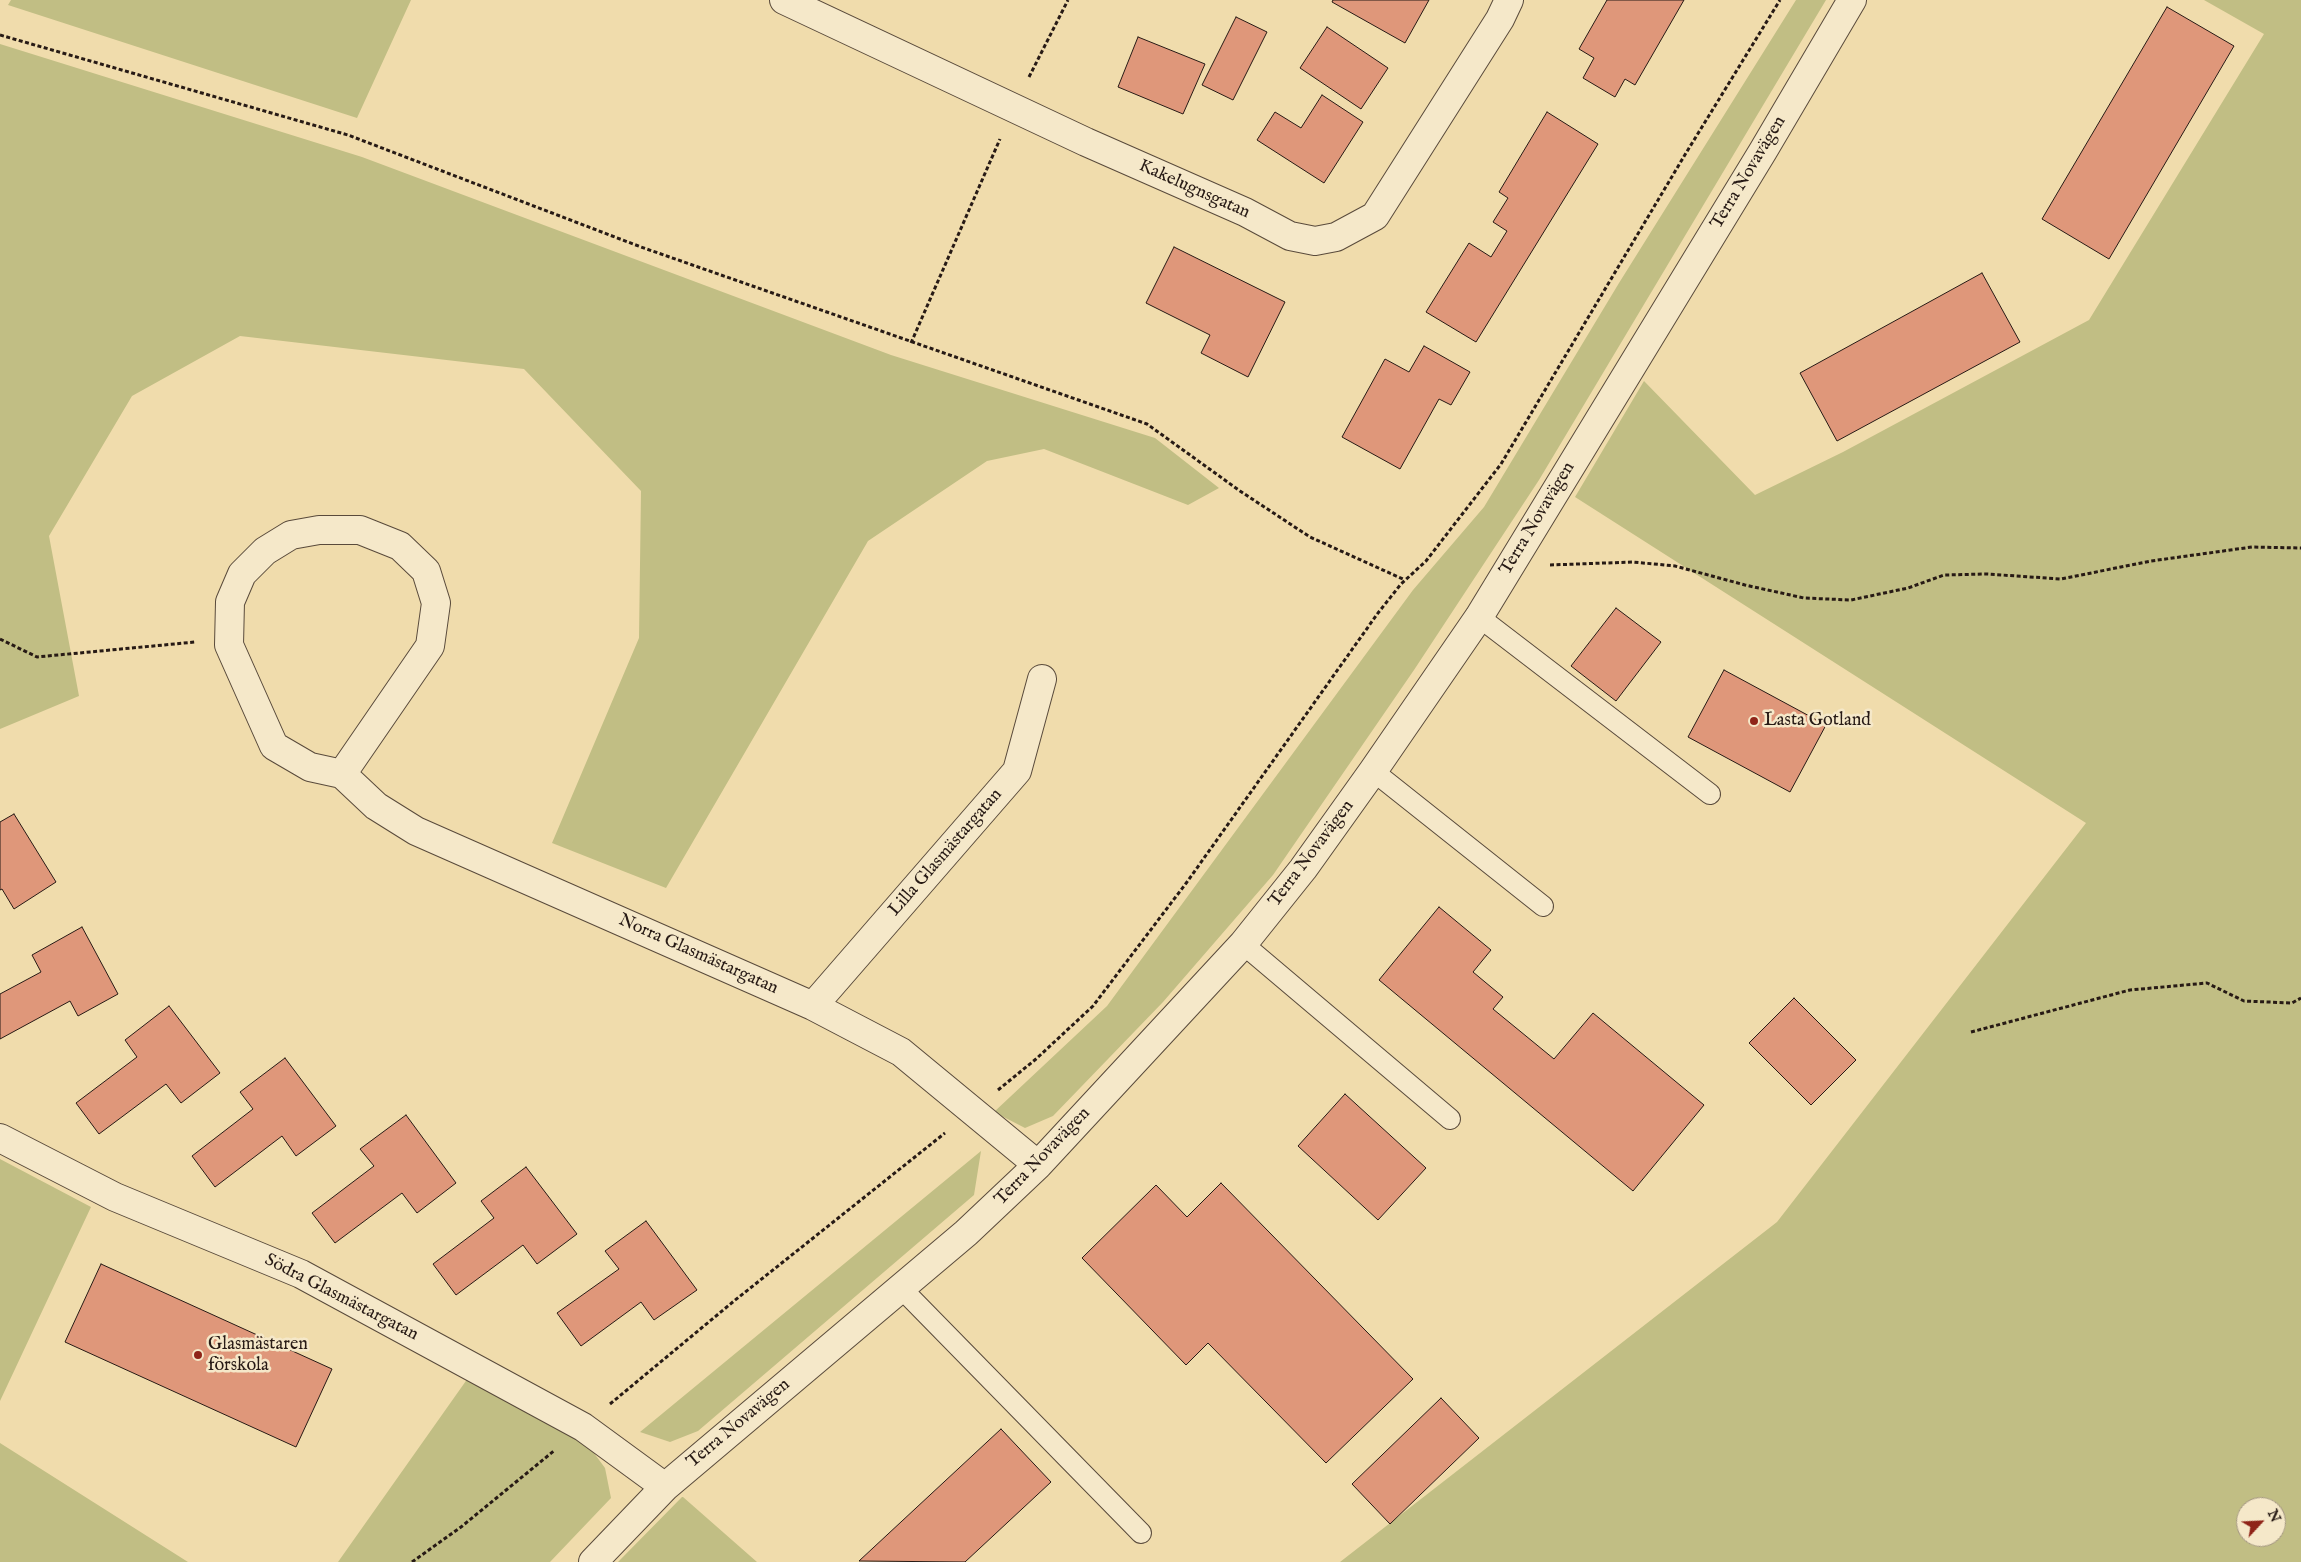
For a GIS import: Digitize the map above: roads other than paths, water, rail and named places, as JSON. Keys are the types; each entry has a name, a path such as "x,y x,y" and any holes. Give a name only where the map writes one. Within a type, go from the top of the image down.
{"street":[{"name":"Kakelugnsgatan","path":"784,0 1014,108 1244,212 1290,236 1315,241 1336,237 1375,216 1500,19 1509,0"},
{"name":"Terra Novavägen","path":"593,1562 665,1487 966,1233 1038,1165 1243,944 1302,869 1373,771 1479,617 1758,160 1852,0"},
{"path":"319,530 360,530 400,546 426,571 436,603 430,646 342,774 310,767 274,746 229,645 230,602 242,574 265,551 291,535 319,530"},
{"name":"Lilla Glasmästargatan","path":"813,1006 1017,771 1042,679"},
{"name":"Norra Glasmästargatan","path":"342,774 376,806 416,831 813,1006 901,1052 971,1112 1038,1165"},
{"name":"Södra Glasmästargatan","path":"0,1138 115,1197 301,1274 583,1426 665,1487"}],"lane":[{"path":"1479,617 1710,794"},
{"path":"1373,771 1544,906"},
{"path":"1243,944 1450,1119"},
{"path":"901,1288 1141,1533"}],"place":[{"name":"Lasta Gotland","path":"1754,721"},
{"name":"Glasmästaren förskola","path":"198,1355"}]}
